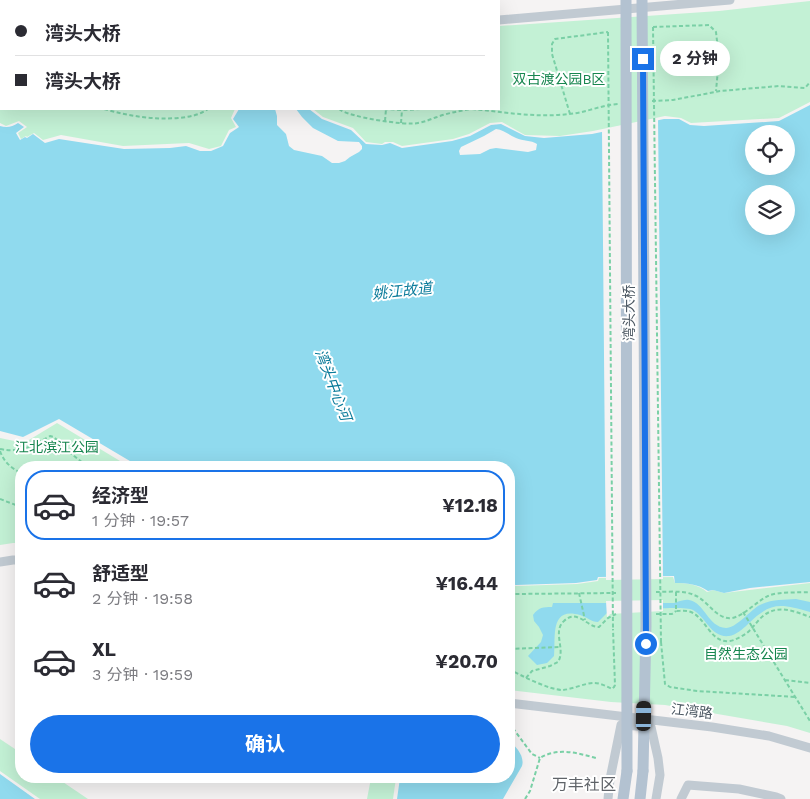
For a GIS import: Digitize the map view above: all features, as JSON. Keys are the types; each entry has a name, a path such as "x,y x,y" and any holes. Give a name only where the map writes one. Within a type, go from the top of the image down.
{"main road":[{"name":"湾头大桥","path":"623,799 627,771 625,619 626,0"},
{"name":"湾头大桥","path":"640,799 643,771 646,625 642,0"}],"street":[{"path":"500,20 730,0"},
{"path":"0,562 15,560"},
{"name":"江湾路","path":"515,704 731,730 769,736 810,748"},
{"path":"608,799 621,725 651,727 660,775 656,799"},
{"path":"681,799 688,785 739,790 781,799"}],"path":[{"path":"716,92 719,58 716,32 709,25 653,27 661,642 665,684 670,687 697,691 796,697"},
{"path":"515,673 555,689 563,690 593,683 612,689 615,685 608,32 555,39 552,44 552,54 570,114"},
{"path":"108,110 142,118 163,119 194,115 206,110"},
{"path":"340,110 357,116 417,124 466,110"},
{"path":"385,110 385,121"},
{"path":"400,123 402,110"},
{"path":"0,450 14,451 32,446 50,436 54,437 80,461"},
{"path":"0,450 6,462 15,469"},
{"path":"0,499 15,505"},
{"path":"656,592 685,592 695,595 706,602 719,615 733,618 744,614 769,595 810,592"},
{"path":"653,614 672,614 676,610 676,592"},
{"path":"579,593 585,618 595,628 600,628 615,614 625,619"},
{"path":"515,594 618,593"},
{"path":"676,610 692,612 712,634 725,641 737,639 764,616 778,609 786,609 810,617"},
{"path":"744,614 810,721"},
{"path":"526,678 536,669 558,662 561,647 559,629 564,621 577,617 585,618"},
{"path":"515,649 561,647"},
{"path":"785,680 810,683"},
{"path":"515,731 532,754 540,758 552,753 562,752 596,758"},
{"path":"525,799 530,790 540,758"}],"green space":[{"name":"双古渡公园B区","path":"810,1 810,102 779,118 691,123 681,118 665,116 560,136 525,135 502,122 490,123 469,134 453,139 402,146 393,142 382,144 366,142 353,128 323,117 314,110 500,110 500,26 719,11"},
{"path":"0,110 235,110 231,118 236,127 229,130 221,146 209,149 189,143 123,146 61,135 43,140 34,133 21,139 18,133 27,127 19,121 6,126 0,123"},
{"name":"江北滨江公园","path":"57,423 120,461 15,461 15,543 0,545 0,438 24,443"},
{"name":"自然生态公园","path":"673,577 675,583 696,586 707,592 713,590 724,593 810,583 810,733 787,726 665,705 611,702 515,691 515,586 577,584 598,581 599,578"},
{"path":"0,739 15,749 15,782 0,771"},
{"path":"17,783 64,783 88,799 40,799"},
{"path":"370,783 395,783 393,799 367,799"}],"water":[{"path":"810,105 810,582 750,588 724,593 713,590 708,591 692,584 675,583 674,576 598,577 597,580 576,583 515,585 515,461 130,461 59,419 23,437 0,431 0,126 9,127 18,123 24,127 16,133 20,140 33,134 45,143 59,139 124,149 186,146 200,151 211,151 223,146 230,133 239,127 233,119 238,110 275,110 277,125 286,134 289,146 294,150 322,156 332,163 339,163 362,149 359,142 338,141 313,128 297,110 310,110 322,119 351,130 366,144 382,145 390,143 402,148 452,141 470,136 491,125 501,124 525,136 544,138 592,134 664,119 679,119 690,125 704,126 779,121","holes":["496,129 504,131 513,137 537,144 536,150 528,152 496,148 480,154 460,155 461,147"]},
{"path":"796,599 810,602 810,612 784,606 770,608 763,611 739,632 729,636 718,634 698,613 687,609 666,608 609,611 598,622 570,613 563,615 556,625 554,656 547,663 537,665 528,656 541,642 543,635 534,621 533,615 541,608 552,607 553,603 674,603 689,600 699,606 715,624 726,628 734,625 758,606 767,602"},
{"path":"515,747 522,759 522,766 515,778"},
{"path":"0,774 35,799 0,799"},
{"path":"399,783 512,783 503,799 397,799"}],"pier":[{"path":"658,118 663,579 606,580 602,130"},
{"path":"663,600 663,611 610,614 607,618 606,601"}],"district":[{"name":"万丰社区","path":"584,784"}],"route":[{"path":"643,59 646,644"}],"water label":[{"name":"姚江故道","path":"402,291"},
{"name":"湾头中心河","path":"333,385"}]}
